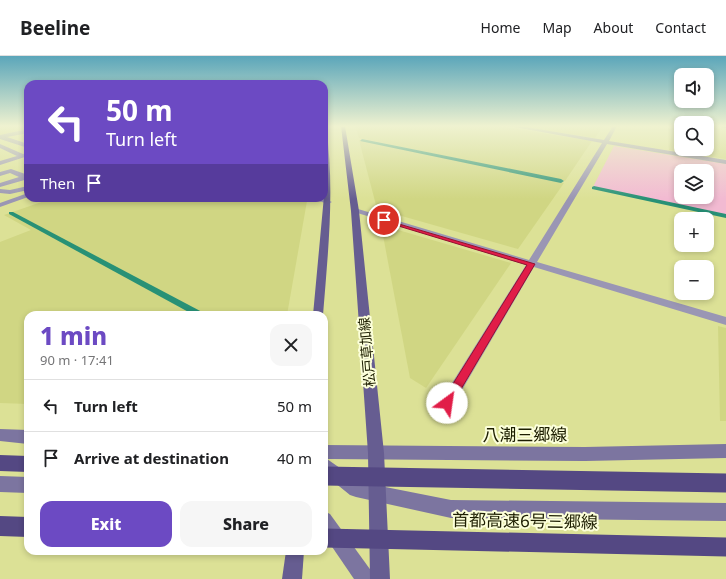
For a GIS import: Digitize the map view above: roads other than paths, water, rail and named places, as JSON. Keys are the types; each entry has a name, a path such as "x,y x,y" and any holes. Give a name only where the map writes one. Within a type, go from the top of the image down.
{"highway":[{"path":"0,463 24,464"},
{"path":"328,476 726,483"},
{"path":"0,526 24,527"},
{"name":"首都高速6号三郷線","path":"328,538 726,547"}],"main road":[{"name":"松戸草加線","path":"346,150 355,211 376,453 380,579"},
{"path":"318,311 328,202 328,152"},
{"path":"0,435 24,437"},
{"name":"八潮三郷線","path":"328,452 585,454 726,451"},
{"path":"328,468 356,489 451,509 726,512"},
{"path":"0,484 24,485"},
{"path":"328,526 365,579"},
{"path":"292,579 295,555"}],"street":[{"path":"13,150 24,154"},
{"path":"447,403 601,150"},
{"path":"656,150 726,162"},
{"path":"0,163 24,156"},
{"path":"0,174 11,171 24,176"},
{"path":"0,186 24,178"},
{"path":"0,191 10,192 24,189"},
{"path":"0,205 24,196"},
{"path":"355,211 726,321"}],"waterway":[{"path":"413,150 561,181"},
{"path":"594,188 726,216"},
{"path":"11,213 194,311"}]}
